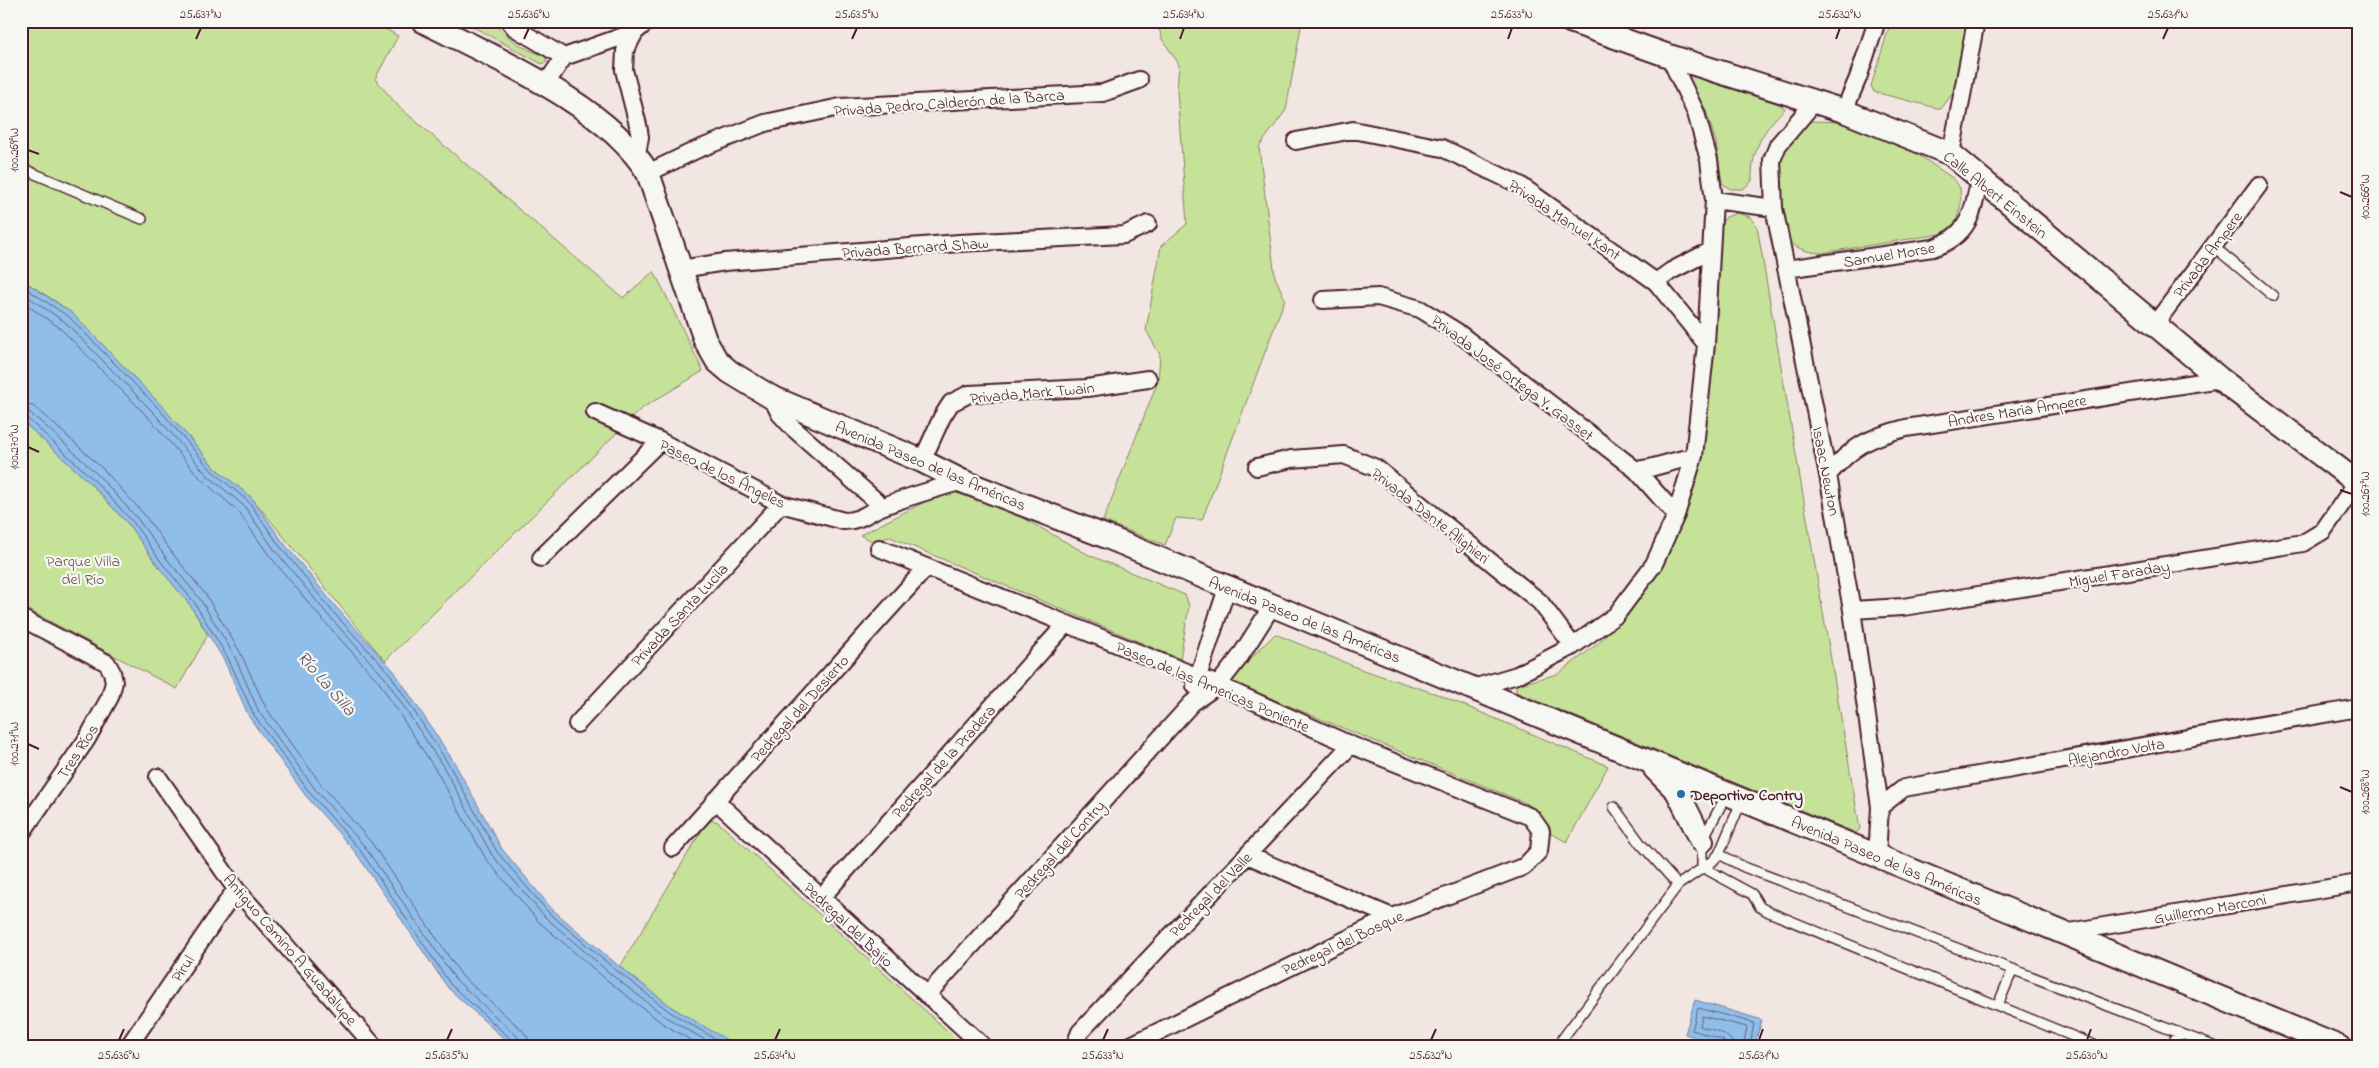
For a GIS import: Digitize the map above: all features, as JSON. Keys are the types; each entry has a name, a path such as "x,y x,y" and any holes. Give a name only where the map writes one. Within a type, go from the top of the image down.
{"street":[{"path":"423,21 545,85 590,114 642,163"},
{"path":"509,21 514,28 564,57"},
{"path":"545,85 564,57 635,32 648,21"},
{"name":"Calle Albert Einstein","path":"1570,21 1669,56 1844,111 1951,154 2220,379 2357,483"},
{"path":"1844,111 1858,78 1877,21"},
{"path":"1951,154 1976,21"},
{"path":"635,32 626,51 624,70 638,126 642,163"},
{"path":"1473,688 1517,675 1573,646 1616,615 1654,564 1676,514 1694,456 1706,344 1714,200 1709,160 1696,113 1669,56"},
{"name":"Privada Pedro Calderón de la Barca","path":"642,163 696,150 765,123 840,107 1103,92 1139,80"},
{"name":"Isaac Newton","path":"1815,101 1778,145 1772,160 1774,208 1828,475 1852,610 1880,807 1878,856"},
{"name":"Privada Manuel Kant","path":"1296,141 1353,130 1442,148 1520,185 1656,282 1706,344"},
{"name":"Avenida Paseo de las Américas","path":"642,163 705,340 717,361 742,380 770,397 922,461 962,481 1107,538 1473,688 1649,763 2339,1047"},
{"name":"Samuel Morse","path":"1786,269 1933,248 1946,244 1958,236 1966,226 1977,197 1979,179"},
{"name":"Privada Ampere","path":"2155,324 2259,185"},
{"path":"1714,200 1774,208"},
{"name":"Privada Bernard Shaw","path":"681,269 725,262 959,243 1124,235 1148,224"},
{"path":"1656,282 1671,271 1710,251"},
{"name":"Privada José Ortega Y. Gasset","path":"1323,300 1378,297 1420,309 1456,332 1636,470 1676,514"},
{"name":"Privada Mark Twain","path":"922,461 942,417 951,403 969,394 1086,388 1148,379"},
{"name":"Andres Maria Ampere","path":"1828,475 1842,458 1862,442 1882,434 1906,428 2220,379"},
{"path":"770,397 780,414 793,428 882,506"},
{"name":"Paseo de los Ángeles","path":"595,412 660,441 781,504 844,521 864,518 882,506 962,481"},
{"path":"541,558 660,441"},
{"name":"Privada Dante Alighieri","path":"1257,467 1291,459 1344,456 1376,468 1540,602 1573,646"},
{"path":"1636,470 1694,456"},
{"name":"Miguel Faraday","path":"1852,610 1903,608 2304,543 2324,531 2357,483"},
{"name":"Privada Santa Lucila","path":"577,724 781,504"},
{"name":"Paseo de las Americas Poniente","path":"879,548 1196,678 1218,685 1351,745 1531,817 1542,831"},
{"name":"Pedregal del Desierto","path":"673,848 926,568"},
{"path":"1192,703 1196,678 1227,588"},
{"name":"Pedregal del Contry","path":"927,995 1192,703 1218,685 1239,658 1272,606"},
{"name":"Tres Ríos","path":"21,618 106,663 112,672 114,682 110,696 87,739 21,834"},
{"name":"Pedregal de la Pradera","path":"821,898 1065,625"},
{"name":"Alejandro Volta","path":"1880,807 1904,788 2358,708"},
{"name":"Pedregal del Valle","path":"1074,1047 1080,1032 1351,745"},
{"path":"1649,763 1677,791 1711,847"},
{"name":"Antiguo Camino A Guadalupe","path":"158,777 236,889 375,1047"},
{"name":"Pedregal del Bajío","path":"715,800 984,1047"},
{"name":"Pedregal del Bosque","path":"1127,1047 1392,917 1525,866 1539,851 1542,831"},
{"path":"1247,855 1392,917"},
{"name":"Guillermo Marconi","path":"2063,933 2358,883"},
{"name":"Pirul","path":"128,1047 236,889"}],"lane":[{"path":"21,168 142,219"},
{"path":"2213,246 2272,296"},
{"path":"1702,867 1735,797"},
{"path":"1561,1047 1564,1038 1678,885 1713,861 1711,847 1735,797"},
{"path":"1614,807 1641,844 1678,885"},
{"path":"1711,847 1753,870 2216,1047"},
{"path":"1702,867 1752,894 1760,907 1770,912 2099,1047"},
{"path":"1998,1005 2013,969"},
{"path":"2172,1047 2178,1032"}],"green space":[{"path":"21,21 372,21 398,36 375,79 399,107 623,298 654,271 703,371 641,409 385,661 252,498 215,468 189,437 61,305 21,279"},
{"path":"462,21 490,21 522,46 545,55 547,62 542,64"},
{"path":"1157,21 1302,21 1286,110 1259,147 1275,277 1285,299 1202,520 1176,518 1165,545 1103,521 1158,381 1160,355 1146,330 1161,246 1187,224 1177,91 1179,64 1162,39"},
{"path":"1891,21 1968,21 1956,89 1941,109 1874,92 1871,86"},
{"path":"1692,74 1779,104 1785,109 1770,124 1760,141 1752,170 1752,181 1743,189 1730,189 1722,183 1716,142 1705,108 1686,78"},
{"path":"1812,121 1839,122 1911,150 1954,179 1960,188 1961,204 1956,222 1941,234 1821,253 1797,247 1785,234 1782,224 1775,159 1785,141"},
{"path":"1737,213 1750,217 1757,226 1860,829 1856,833 1516,692 1516,685 1558,674 1600,642 1633,599 1686,494 1718,228 1726,217"},
{"name":"Parque Villa del Río","path":"21,420 90,483 129,525 158,566 190,605 208,635 177,689 21,606"},
{"path":"948,490 1012,512 1089,555 1185,595 1189,606 1180,659 890,537 872,541 860,535"},
{"path":"1275,634 1363,670 1437,694 1608,766 1567,842 1546,831 1539,813 1528,804 1228,681"},
{"path":"712,820 718,822 965,1047 734,1047 673,1008 620,967 705,825"}],"water":[{"name":"Río La Silla","path":"21,279 72,313 162,406 215,468 252,498 283,542 336,607 394,671 454,762 502,849 553,910 620,967 673,1008 739,1047 513,1047 448,988 356,853 306,796 249,717 224,660 190,605 158,566 129,525 90,483 21,420"},
{"path":"1695,1000 1762,1020 1754,1047 1729,1047 1685,1034"}],"place":[{"name":"Deportivo Contry","path":"1681,794"}]}
